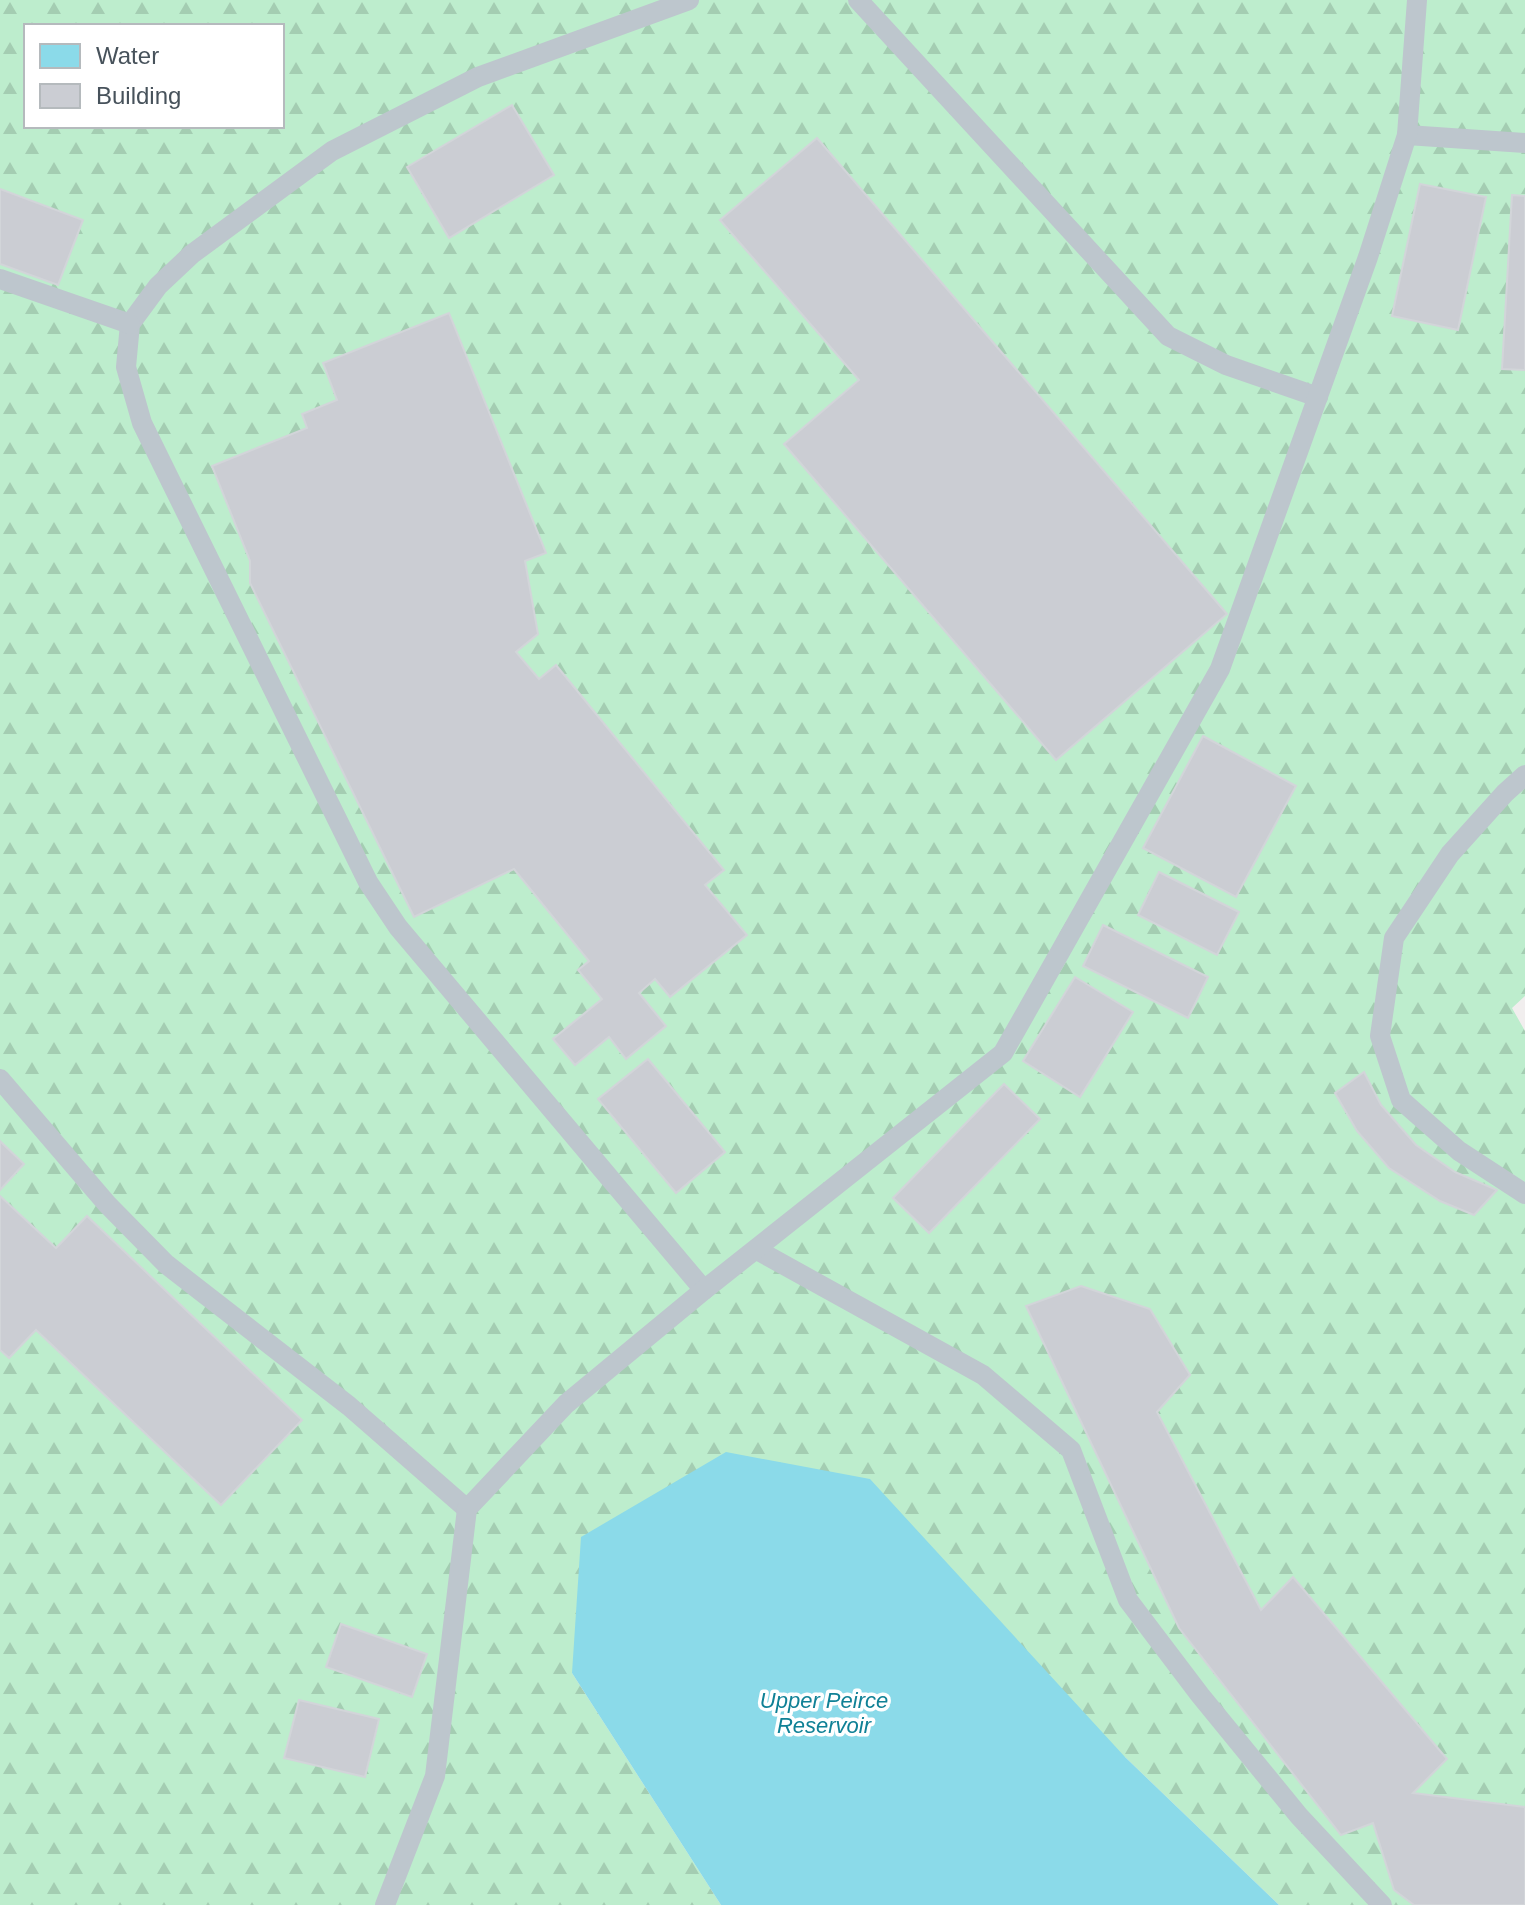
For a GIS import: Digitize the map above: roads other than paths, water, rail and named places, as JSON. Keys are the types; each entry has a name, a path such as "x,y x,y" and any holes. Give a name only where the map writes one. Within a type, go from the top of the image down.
{"lane":[{"path":"689,0 478,77 332,151 192,254 158,286 130,324 126,367 142,423 368,882 398,927 704,1290"},
{"path":"858,0 1168,336 1226,365 1318,397"},
{"path":"385,1905 435,1776 467,1509 566,1404 704,1290 1003,1053 1220,669 1368,257 1407,135 1417,0"},
{"path":"1407,135 1525,143"},
{"path":"0,279 130,324"},
{"path":"1525,775 1450,854 1394,938 1380,1036 1401,1100 1459,1151 1525,1194"},
{"path":"0,1079 107,1204 166,1264 349,1406 467,1509"},
{"path":"757,1250 983,1375 1071,1450 1128,1600 1200,1695 1299,1816 1382,1905"}],"water":[{"name":"Upper Peirce Reservoir","path":"726,1452 870,1479 1125,1757 1279,1905 721,1905 572,1673 581,1537"}]}
